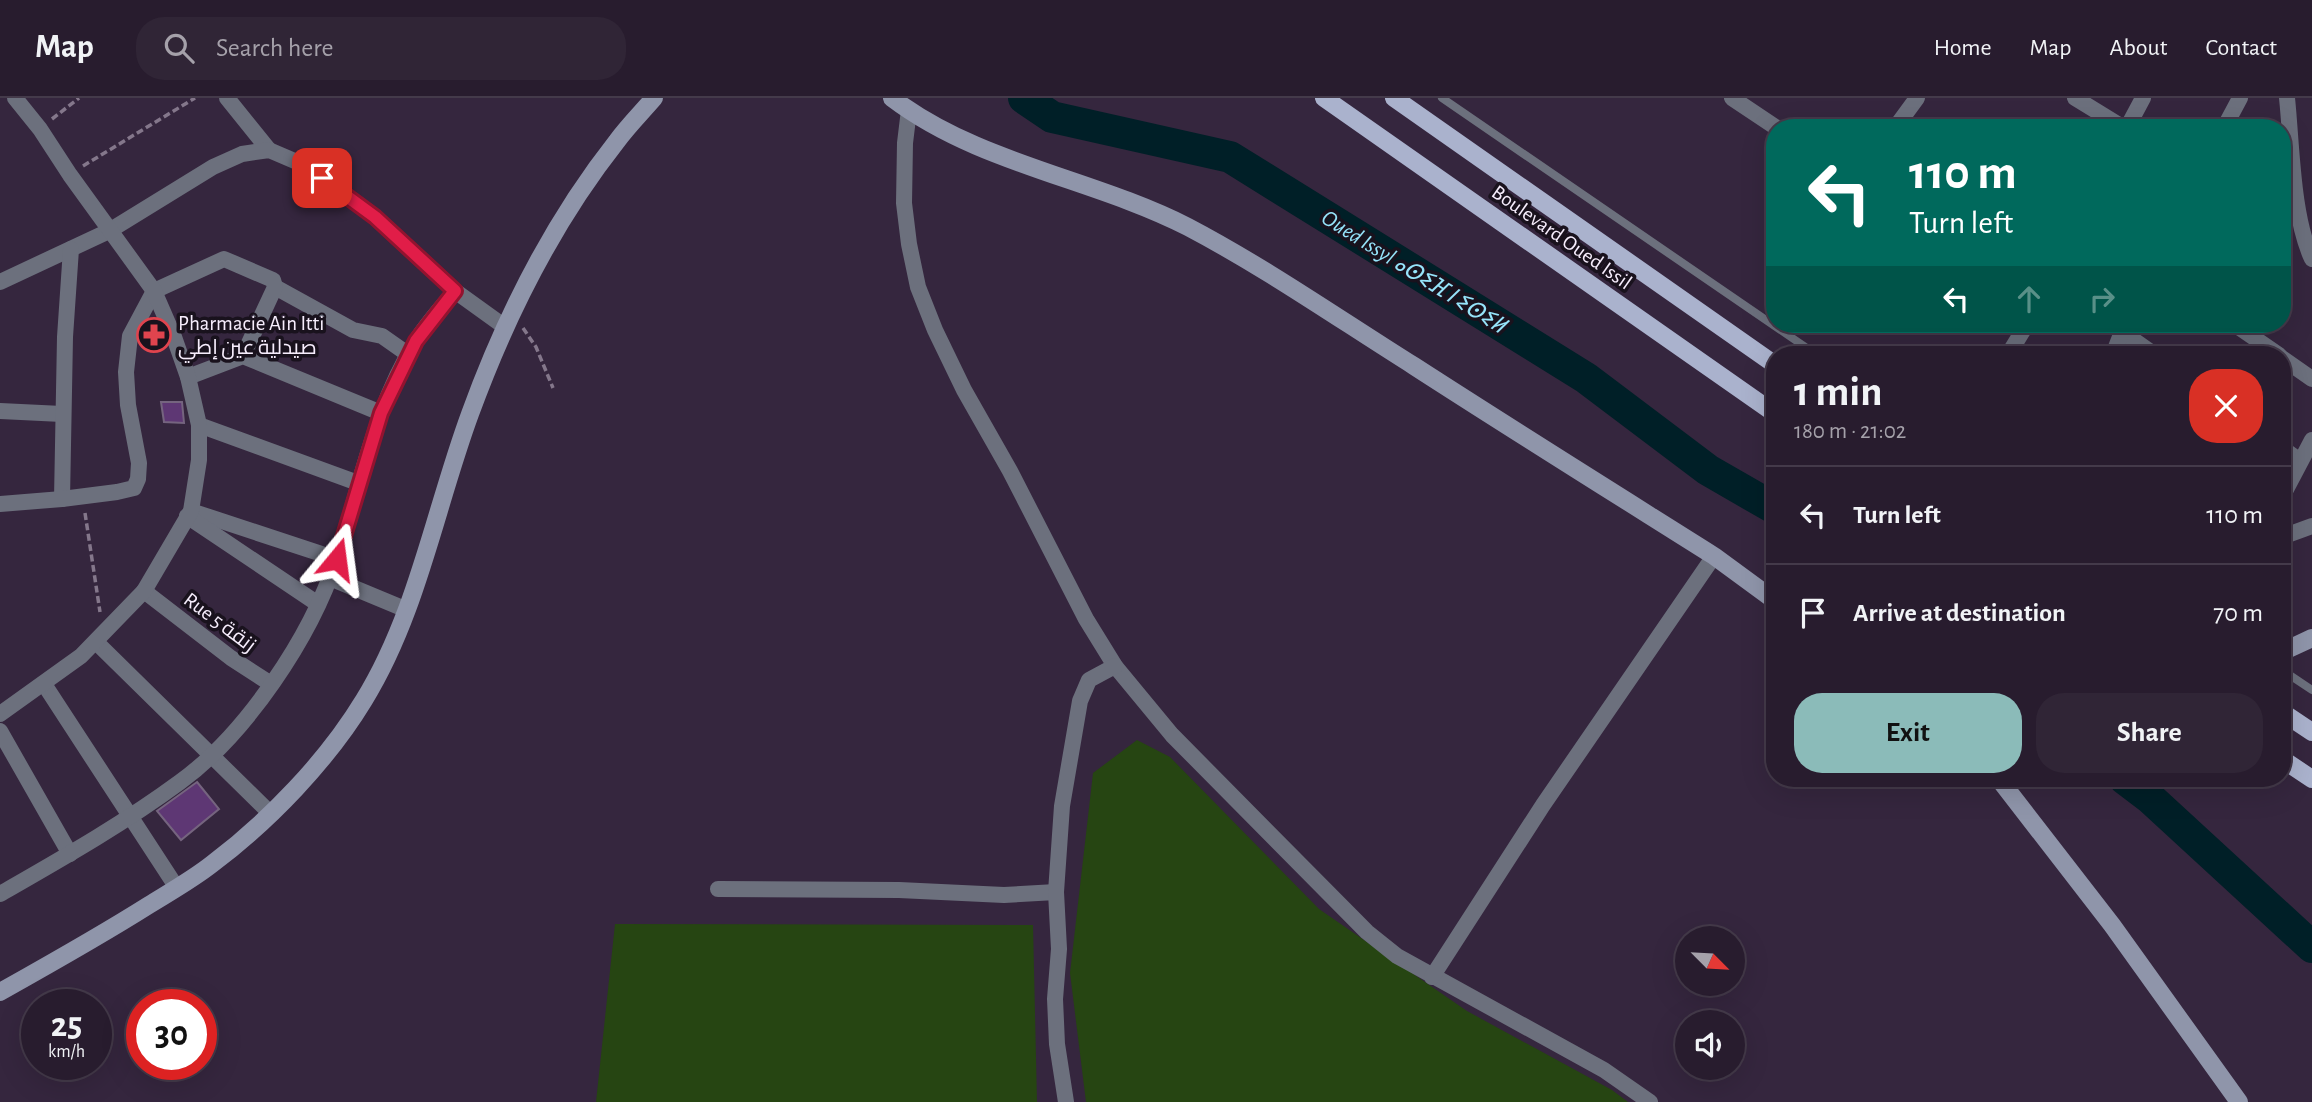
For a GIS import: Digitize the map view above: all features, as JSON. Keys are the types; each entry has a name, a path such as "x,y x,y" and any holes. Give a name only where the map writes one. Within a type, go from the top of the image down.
{"main road":[{"name":"Boulevard Oued Issil","path":"1324,98 1766,407"},
{"name":"Boulevard Oued Issil","path":"1394,98 1766,358"},
{"path":"2291,718 2312,732"},
{"path":"2291,765 2312,779"}],"street":[{"path":"0,714 44,684 99,638 144,591 189,514 199,460 199,425 188,377 154,291 15,98"},
{"path":"227,98 270,150 304,165 375,217 455,291 509,319"},
{"path":"0,992 93,940 212,865 271,814 328,751 364,700 391,649 407,610 470,414 509,319 576,199 617,141 654,98"},
{"path":"892,98 948,133 1141,207 1184,225 1222,246 1295,289 1714,556 1766,594"},
{"path":"1732,98 1766,121"},
{"path":"1902,119 1917,98"},
{"path":"2075,98 2111,119"},
{"path":"2131,119 2144,98"},
{"path":"2229,119 2240,98"},
{"path":"2287,98 2290,119"},
{"path":"909,110 905,143 904,203 918,287 964,390 1010,471 1062,575 1115,666 1172,735 1367,932 1397,956 1604,1070 1650,1102"},
{"path":"2291,124 2305,215 2304,242 2312,259"},
{"path":"0,282 109,230 213,167 242,154 270,150"},
{"path":"62,499 62,414 71,249"},
{"path":"0,504 83,497 134,488 138,479 139,463 128,405 126,372 130,336 154,291 224,258 273,280 275,287 243,356"},
{"path":"275,287 353,331 382,336 409,355"},
{"path":"0,894 70,854 181,781 211,755 248,715 288,662 330,578 381,413 416,341 455,291"},
{"path":"2130,333 2145,346"},
{"path":"2247,333 2266,346"},
{"path":"188,377 243,356 381,413"},
{"path":"2291,364 2312,379"},
{"path":"0,411 62,414"},
{"path":"199,425 358,484"},
{"path":"2291,479 2312,440"},
{"path":"2291,454 2300,461"},
{"path":"189,514 337,559"},
{"path":"189,514 318,604"},
{"path":"2291,534 2312,526"},
{"path":"1432,977 1542,805 1714,556"},
{"path":"330,578 407,610"},
{"name":"Rue 5 زنقة","path":"144,591 231,658 271,684"},
{"path":"99,638 271,814"},
{"path":"2291,648 2312,638"},
{"path":"1066,1102 1057,1044 1055,999 1059,949 1056,892 1062,806 1080,701 1089,680 1115,666"},
{"path":"44,684 177,887"},
{"path":"0,731 70,854"},
{"path":"2005,787 2112,925 2239,1102"},
{"path":"718,889 899,890 1004,895 1056,892"}],"lane":[{"path":"1442,98 1766,320"},
{"path":"1785,333 1804,346"},
{"path":"2291,676 2312,690"}],"path":[{"path":"40,130 79,98"},
{"path":"69,175 195,98"},
{"path":"509,319 536,347 553,388"},
{"path":"83,497 99,638"}],"green space":[{"path":"1137,740 1170,757 1319,909 1467,1011 1612,1090 1628,1102 1086,1102 1070,973 1093,773"},
{"path":"615,924 1033,925 1037,1102 596,1102"}],"building":[{"path":"161,402 182,402 184,423 164,422"},
{"path":"197,782 219,809 181,840 157,811"}],"waterway":[{"name":"Oued Issyl ⴰⵙⵉⴼ ⵏ ⵉⵙⵉⵍ","path":"1024,98 1052,117 1230,157 1586,378 1708,470 1766,503"},
{"name":"Oued Issyl ⴰⵙⵉⴼ ⵏ ⵉⵙⵉⵍ","path":"2136,787 2312,947"}],"place":[{"name":"Pharmacie Ain Itti صيدلية عين إطي","path":"154,335"}],"route":[{"path":"322,178 375,217 455,291 416,341 381,413 337,559"}]}
